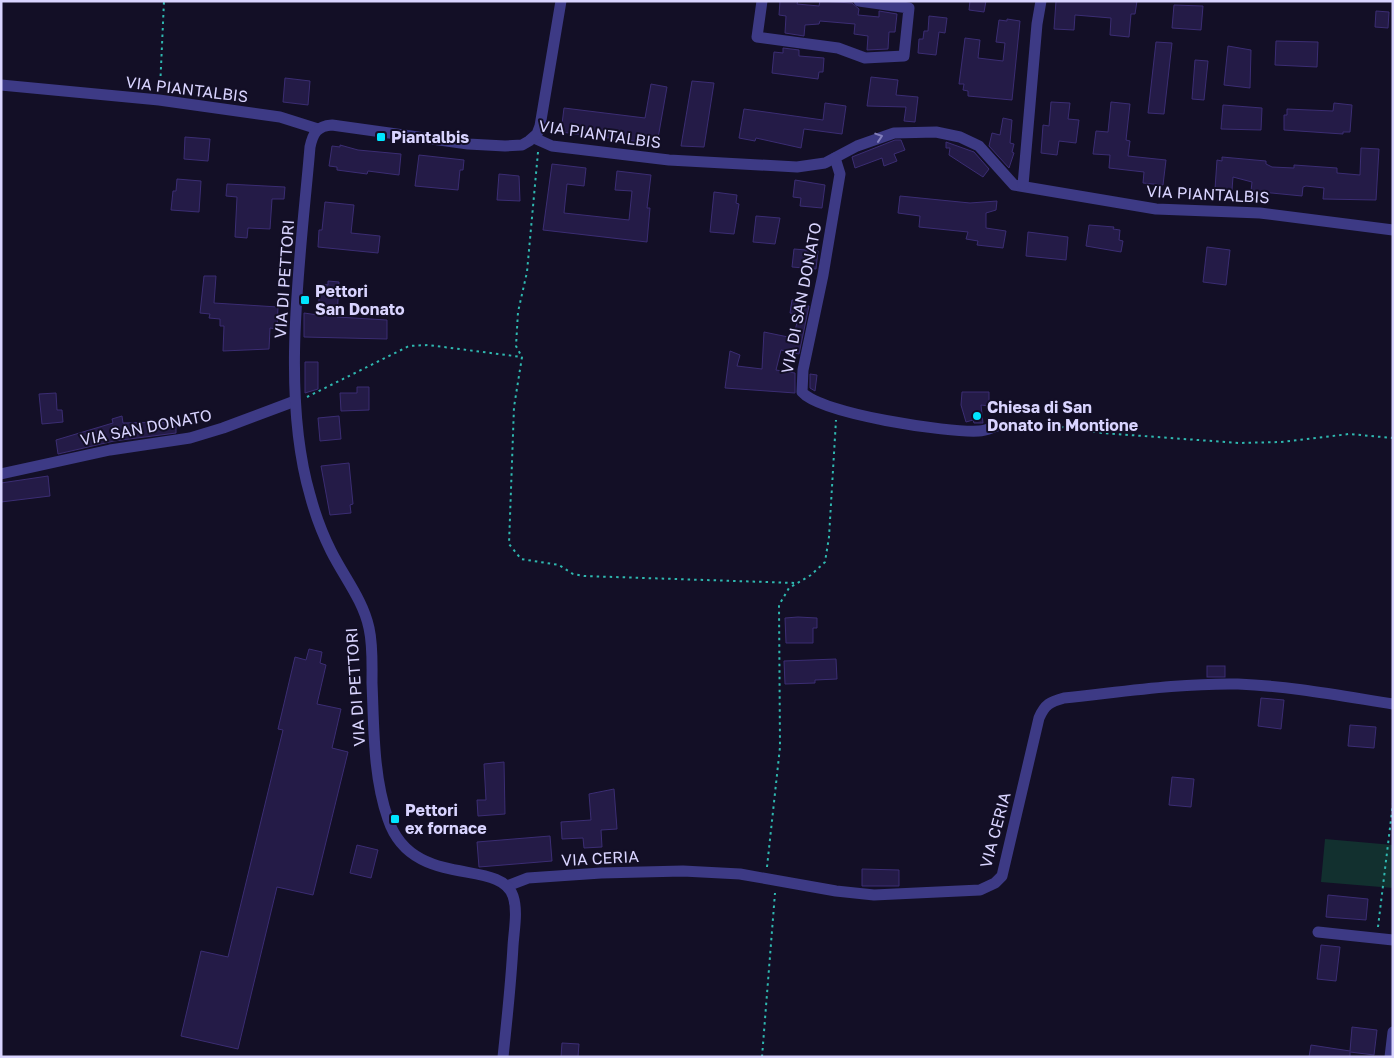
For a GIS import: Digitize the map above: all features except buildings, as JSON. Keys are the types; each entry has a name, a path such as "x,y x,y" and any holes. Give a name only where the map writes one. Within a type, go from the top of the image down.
{"street":[{"path":"534,138 540,126 561,1"},
{"path":"762,1 756,37 838,48 865,58 904,56 909,8 859,1"},
{"path":"1023,186 1037,24 1041,1"},
{"name":"VIA PIANTALBIS","path":"1,85 159,100 280,117 301,122 318,129 326,126 336,126 497,146 522,145 534,138 552,146 700,163 797,167 818,165 857,146 894,133 936,132 970,140 988,154 1008,181 1014,185 1156,209 1260,213 1393,230"},
{"name":"VIA DI PETTORI","path":"318,129 312,139 302,235 295,401 304,474 314,507 331,551 367,618 371,639 376,757 380,788 391,827 404,849 426,862 495,879 508,886"},
{"name":"VIA DI SAN DONATO","path":"835,158 840,174 801,386 806,397 836,410 895,422 981,432 997,426"},
{"name":"VIA SAN DONATO","path":"1,474 110,450 190,438 223,428 295,401"},
{"name":"VIA CERIA","path":"508,886 528,878 601,873 683,871 740,874 836,891 874,894 969,892 980,890 995,883 1002,876 1039,718 1045,706 1052,701 1064,698 1186,686 1239,684 1308,691 1393,704"},
{"path":"503,1057 515,914 508,886"},
{"path":"1318,932 1393,940"},
{"path":"1390,1057 1393,1032"}],"path":[{"path":"159,100 164,1"},
{"path":"534,138 538,150 527,272 518,312 516,346 522,357 514,407 508,513 509,544 516,555 521,558 559,565 573,574 584,576 796,583"},
{"path":"295,401 324,390 389,354 409,346 428,345 522,357"},
{"path":"762,1057 780,747 779,605 789,588 820,568 826,556 836,410"},
{"path":"997,426 1048,425 1102,433 1239,443 1281,442 1349,434 1393,438"},
{"path":"1377,939 1393,802"}],"green space":[{"path":"1325,839 1393,845 1393,888 1321,882"}],"place":[{"name":"Piantalbis","path":"381,137"},
{"name":"Pettori San Donato","path":"305,300"},
{"name":"Chiesa di San Donato in Montione","path":"977,416"},
{"name":"Pettori ex fornace","path":"395,819"}]}
